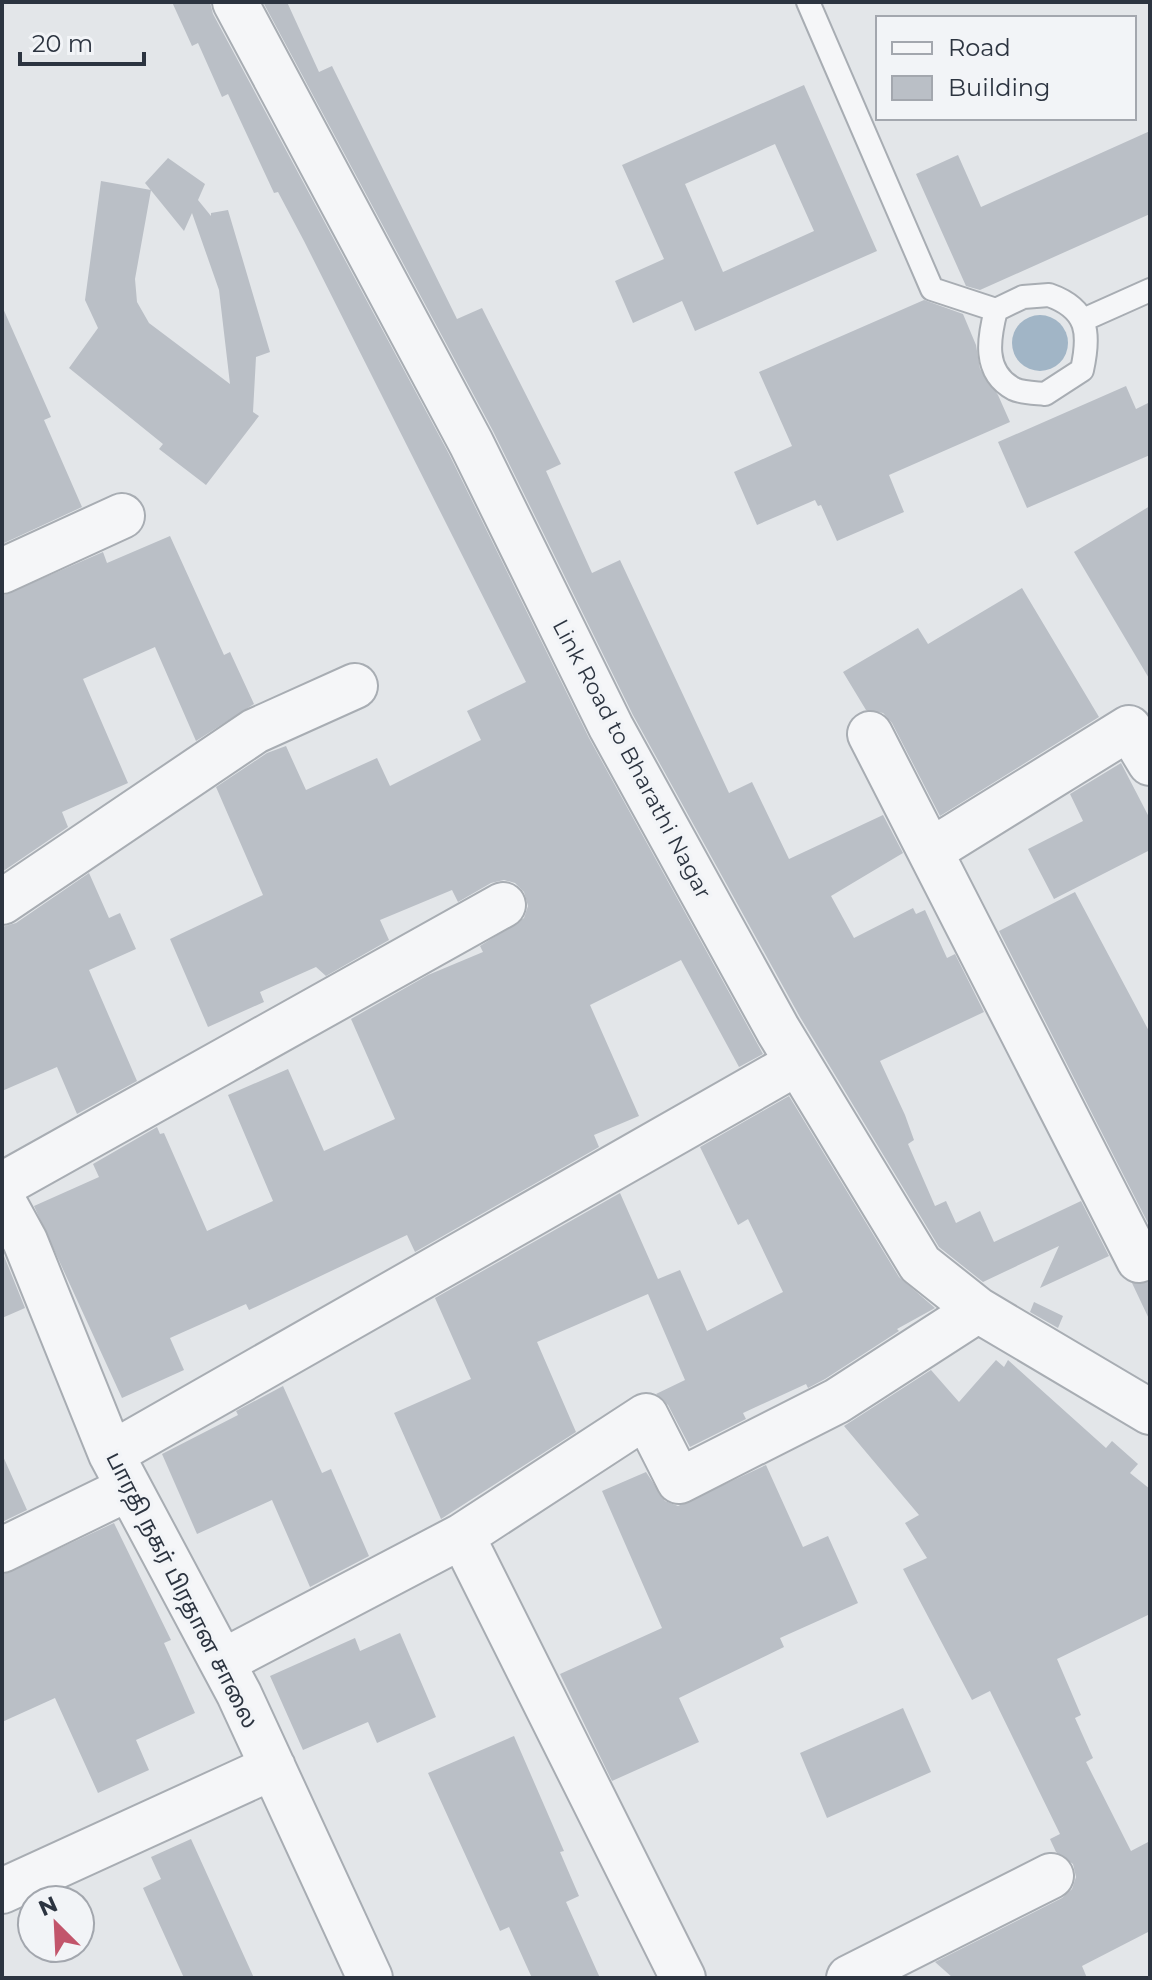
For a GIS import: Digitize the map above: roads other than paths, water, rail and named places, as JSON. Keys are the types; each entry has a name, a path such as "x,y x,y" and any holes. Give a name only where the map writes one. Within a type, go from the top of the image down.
{"street":[{"name":"Link Road to Bharathi Nagar","path":"235,2 471,443 611,727 797,1063 920,1264 978,1310 1150,1412"},
{"path":"2,571 122,516"},
{"path":"2,902 255,731 355,686"},
{"path":"870,734 1139,1260 1150,1255"},
{"path":"932,850 1143,735"},
{"path":"2,1185 503,905"},
{"path":"2,1550 120,1471 797,1063"},
{"name":"பாரதி நகர் பிரதான சாலை","path":"2,1199 14,1246 120,1471 222,1662 370,1978"},
{"path":"222,1662 462,1536 646,1416 679,1481 837,1401 978,1310"},
{"path":"462,1536 683,1978"},
{"path":"2,1891 273,1767"},
{"path":"849,1978 1051,1876"}],"lane":[{"path":"808,2 932,289 996,310 1023,297 1049,295 1064,301 1083,320 1089,340 1082,370 1045,394 1014,389 993,366 988,341 996,310"},
{"path":"1083,320 1150,290"}],"water":[{"path":"1040,315 1060,323 1068,343 1060,363 1040,371 1020,363 1012,343 1020,323"}]}
